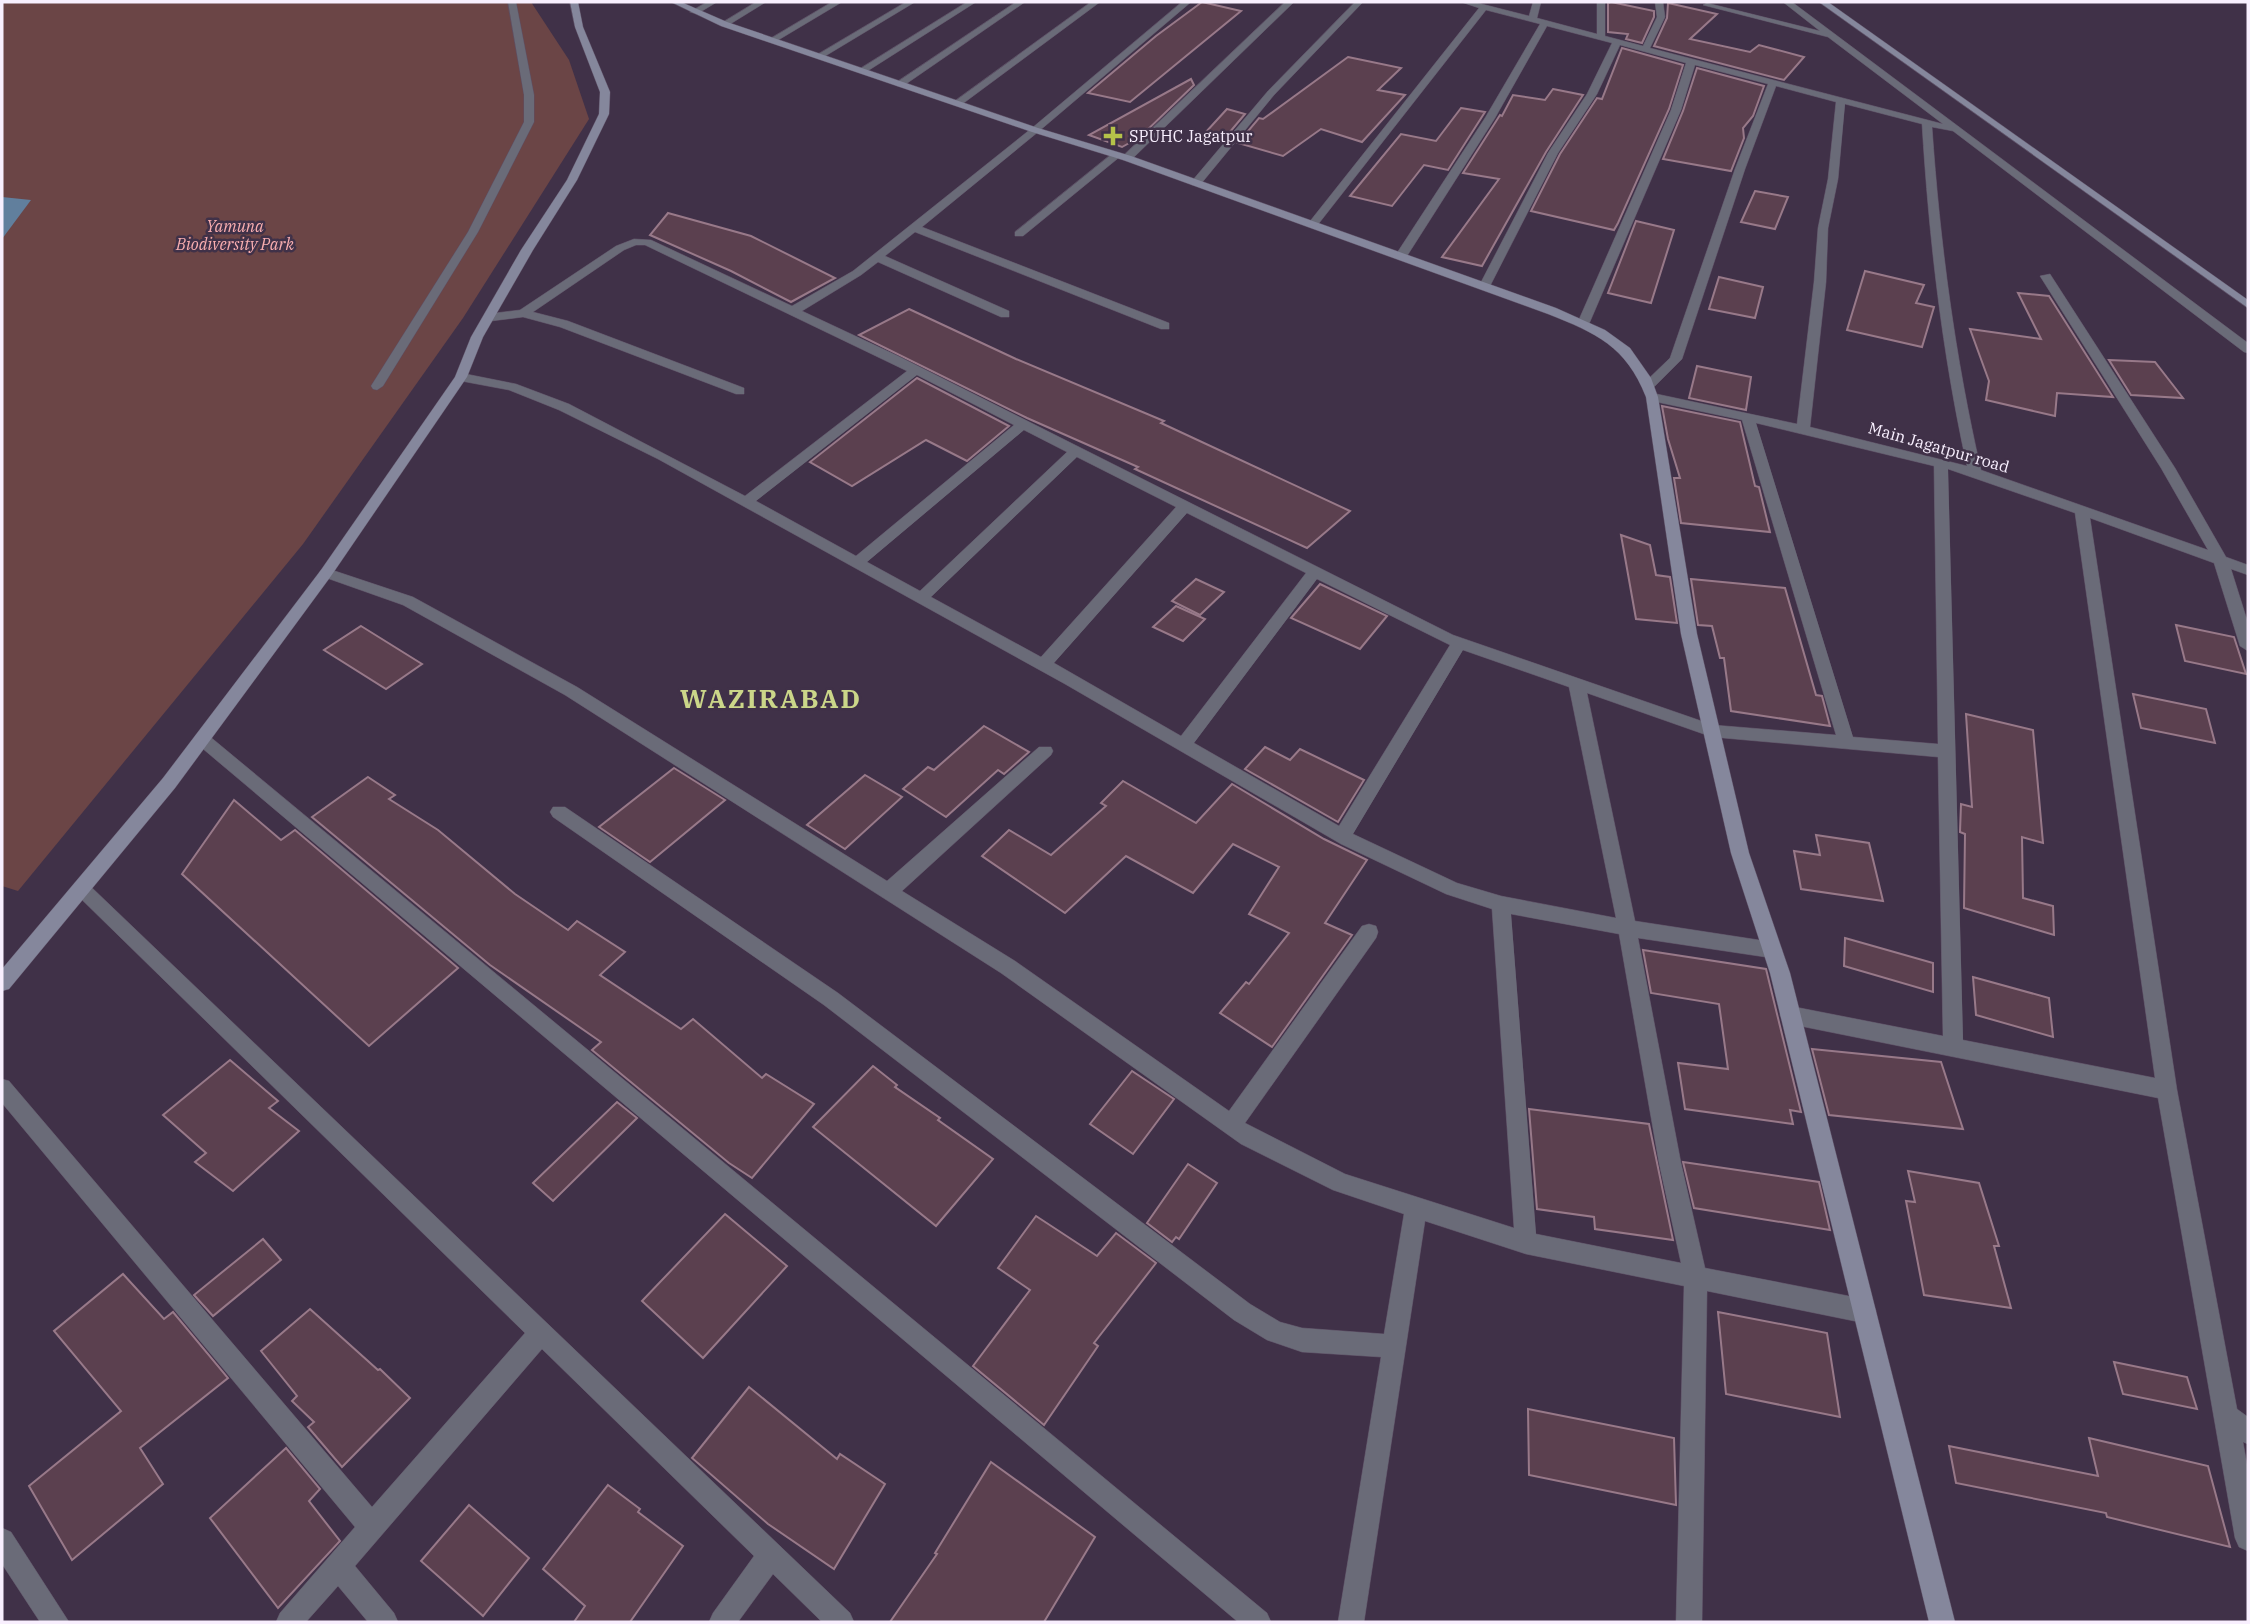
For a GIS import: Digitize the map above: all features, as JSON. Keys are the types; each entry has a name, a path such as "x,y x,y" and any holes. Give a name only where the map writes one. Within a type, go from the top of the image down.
{"street":[{"path":"377,386 472,232 503,178 529,122 528,95 512,2"},
{"path":"2,983 169,783 326,573 461,377 477,337 491,317 527,250 572,180 604,114 605,92 579,27 574,2"},
{"path":"675,2 724,24 1035,130 1122,156 1485,286 1599,330 1632,356 1645,374 1650,391 1689,634 1740,853 1790,1015 1942,1622"},
{"path":"694,12 713,2"},
{"path":"724,24 762,2"},
{"path":"772,40 838,2"},
{"path":"819,56 911,2"},
{"path":"863,70 972,2"},
{"path":"900,84 1021,2"},
{"path":"958,103 1096,2"},
{"path":"793,311 857,273 1035,130 1187,2"},
{"path":"1019,234 1122,156 1290,2"},
{"path":"1196,183 1271,93 1359,2"},
{"path":"1465,2 1961,131"},
{"path":"1532,20 1537,2"},
{"path":"1601,2 1601,38"},
{"path":"1645,50 1661,17 1659,2"},
{"path":"1787,2 2248,349"},
{"path":"1823,2 2248,305"},
{"path":"1707,5 1832,37"},
{"path":"1312,225 1484,7"},
{"path":"1401,256 1490,118 1544,24"},
{"path":"1485,286 1553,153 1591,94 1617,43"},
{"path":"1583,324 1676,110 1691,62"},
{"path":"1650,391 1676,359 1740,169 1773,83"},
{"path":"1804,429 1821,282 1823,228 1833,179 1841,101"},
{"path":"1927,123 1930,189 1958,405 1975,472"},
{"path":"913,227 1165,326"},
{"path":"523,313 620,248 634,242 647,242 916,370 1314,573 1460,643 1712,731 1946,751"},
{"path":"877,257 1005,314"},
{"path":"2046,276 2168,468 2221,561 2248,646"},
{"path":"491,317 523,313 564,324 740,391"},
{"path":"746,502 916,370"},
{"path":"461,377 512,387 564,407 663,456 1043,665 1342,836 1452,889 1502,904 1627,928 1772,950"},
{"name":"Main Jagatpur road","path":"1650,391 1975,472 2248,570"},
{"path":"1748,417 1846,742"},
{"path":"857,563 1022,425"},
{"path":"921,598 1076,452"},
{"path":"1941,463 1953,1046"},
{"path":"1043,665 1184,507"},
{"path":"2082,512 2167,1090 2248,1538"},
{"path":"326,573 408,601 571,691 1008,967 1248,1137 1341,1183 1526,1243 1864,1311"},
{"path":"1183,745 1314,573"},
{"path":"1342,836 1460,643"},
{"path":"1577,685 1627,928 1670,1163 1696,1279 1689,1622"},
{"path":"202,739 1258,1622"},
{"path":"888,892 1045,751"},
{"path":"559,812 831,999 1242,1312 1275,1332 1302,1340 1394,1346"},
{"path":"81,888 841,1622"},
{"path":"1502,904 1526,1243"},
{"path":"1231,1125 1369,932"},
{"path":"1790,1015 2167,1090"},
{"path":"2,1088 372,1527"},
{"path":"1351,1622 1416,1207"},
{"path":"289,1622 541,1332"},
{"path":"2226,1416 2248,1432"},
{"path":"2,1541 56,1622"},
{"path":"722,1622 771,1555"},
{"path":"338,1566 385,1622"}],"green space":[{"name":"Yamuna Biodiversity Park","path":"2,2 531,2 569,60 589,119 463,318 303,544 18,891 2,886"}],"water":[{"path":"2,197 31,200 2,239"}],"building":[{"path":"1202,2 1241,11 1130,102 1088,93 1156,36"},
{"path":"1608,3 1654,11 1654,17 1642,43 1626,39 1628,34 1608,32"},
{"path":"1668,3 1717,14 1690,39 1750,52 1759,45 1804,57 1784,80 1654,46 1667,18"},
{"path":"1622,48 1683,65 1669,109 1618,223 1614,230 1531,211 1560,154 1597,98 1602,99"},
{"path":"1348,57 1401,68 1378,90 1405,95 1362,142 1321,129 1283,156 1238,143 1259,118 1263,119"},
{"path":"1697,68 1764,86 1753,116 1743,128 1744,138 1731,171 1663,159"},
{"path":"1191,79 1194,85 1140,137 1122,147 1089,135"},
{"path":"1553,89 1583,95 1546,152 1482,266 1442,257 1499,179 1463,173 1513,95 1545,100"},
{"path":"1461,108 1485,112 1448,170 1424,165 1392,206 1350,196 1401,134 1436,141"},
{"path":"1227,109 1245,114 1224,139 1205,133"},
{"path":"1755,191 1788,197 1775,229 1741,222"},
{"path":"668,213 751,236 835,278 791,302 731,271 650,235"},
{"path":"1636,221 1674,230 1651,303 1608,293"},
{"path":"1865,271 1924,285 1916,303 1934,307 1922,347 1847,330"},
{"path":"1719,277 1763,287 1755,318 1709,309"},
{"path":"2018,293 2049,296 2113,397 2057,393 2055,416 1986,400 1989,381 1970,329 2041,339"},
{"path":"909,309 1016,359 1164,421 1161,423 1350,511 1307,548 1135,469 1138,467 1027,418 859,335"},
{"path":"2109,360 2155,362 2183,398 2131,395"},
{"path":"1697,366 1751,377 1746,410 1689,398"},
{"path":"917,378 1009,426 967,461 926,440 852,486 810,462"},
{"path":"1662,406 1740,422 1755,486 1759,487 1770,532 1681,523 1674,478 1680,478 1668,439"},
{"path":"1621,535 1650,545 1656,575 1670,577 1677,623 1636,619"},
{"path":"1196,579 1224,592 1200,615 1172,601"},
{"path":"1691,579 1785,588 1816,695 1822,696 1830,726 1731,711 1724,658 1720,658 1712,626 1698,625"},
{"path":"1320,584 1387,616 1360,649 1291,618"},
{"path":"1176,606 1205,619 1183,641 1153,627"},
{"path":"2176,625 2234,637 2246,674 2185,661"},
{"path":"361,626 422,664 386,689 324,650"},
{"path":"2133,694 2206,709 2215,743 2141,728"},
{"path":"1966,714 2033,730 2043,843 2022,837 2023,898 2053,906 2054,935 1964,908 1965,834 1960,832 1961,804 1972,807"},
{"path":"984,726 1029,752 1004,774 998,770 946,817 903,789 928,767 934,770"},
{"path":"1265,747 1290,760 1300,749 1364,780 1338,822 1245,769"},
{"path":"674,768 725,800 650,862 599,827"},
{"path":"865,775 902,797 845,849 807,825"},
{"path":"368,777 395,795 389,799 438,830 515,894 568,930 577,921 625,952 600,975 681,1029 693,1019 762,1078 766,1074 814,1104 752,1178 729,1163 592,1050 601,1042 490,965 312,817"},
{"path":"1123,781 1196,823 1232,784 1324,839 1367,860 1325,923 1352,935 1272,1047 1220,1013 1246,982 1249,984 1289,933 1249,914 1279,867 1233,844 1193,893 1126,856 1065,913 982,856 1009,830 1051,855 1106,806 1101,803"},
{"path":"234,800 281,840 295,830 458,968 369,1046 182,874"},
{"path":"1816,835 1869,843 1883,901 1801,889 1794,851 1820,855"},
{"path":"1845,938 1933,963 1933,992 1844,966"},
{"path":"1643,950 1766,969 1801,1112 1790,1110 1793,1124 1685,1109 1678,1063 1728,1069 1719,1004 1651,993"},
{"path":"1973,977 2049,998 2053,1037 1976,1015"},
{"path":"1812,1049 1941,1062 1963,1129 1829,1115"},
{"path":"230,1060 278,1101 269,1108 299,1131 233,1191 195,1162 206,1153 163,1115"},
{"path":"873,1066 897,1085 895,1087 993,1159 936,1226 813,1127"},
{"path":"1132,1071 1174,1099 1133,1154 1090,1124"},
{"path":"617,1102 637,1118 553,1201 533,1183"},
{"path":"1529,1109 1649,1124 1673,1240 1595,1229 1594,1217 1537,1209"},
{"path":"1683,1162 1819,1182 1830,1230 1694,1208"},
{"path":"1188,1164 1217,1183 1179,1239 1176,1237 1172,1242 1147,1223"},
{"path":"1908,1171 1979,1183 1999,1246 1994,1246 2011,1308 1924,1295 1906,1201 1915,1202"},
{"path":"725,1214 787,1266 703,1358 642,1301"},
{"path":"1036,1216 1097,1256 1116,1233 1156,1263 1094,1343 1098,1346 1044,1425 973,1366 1030,1290 998,1268"},
{"path":"263,1239 281,1260 213,1316 194,1295"},
{"path":"123,1274 164,1319 173,1312 228,1378 140,1448 163,1484 72,1560 29,1486 121,1411 54,1331"},
{"path":"310,1309 410,1398 342,1467 308,1427 314,1422 292,1401 297,1396 261,1351"},
{"path":"1718,1312 1827,1333 1840,1417 1726,1394"},
{"path":"2114,1362 2187,1377 2197,1409 2123,1394"},
{"path":"749,1387 837,1459 840,1454 885,1484 834,1569 768,1524 692,1458"},
{"path":"1528,1409 1674,1438 1676,1505 1529,1475"},
{"path":"2089,1438 2208,1466 2230,1547 2107,1517 2106,1513 1956,1483 1949,1446 2098,1476"},
{"path":"286,1448 320,1489 309,1501 340,1541 278,1608 210,1518"},
{"path":"991,1462 1095,1537 1044,1622 890,1622 937,1554 935,1553"},
{"path":"608,1485 683,1546 630,1622 574,1622 585,1606 543,1569"},
{"path":"469,1505 529,1558 483,1616 421,1561"}],"place":[{"name":"SPUHC Jagatpur","path":"1113,136"}],"district":[{"name":"WAZIRABAD","path":"771,699"}]}
